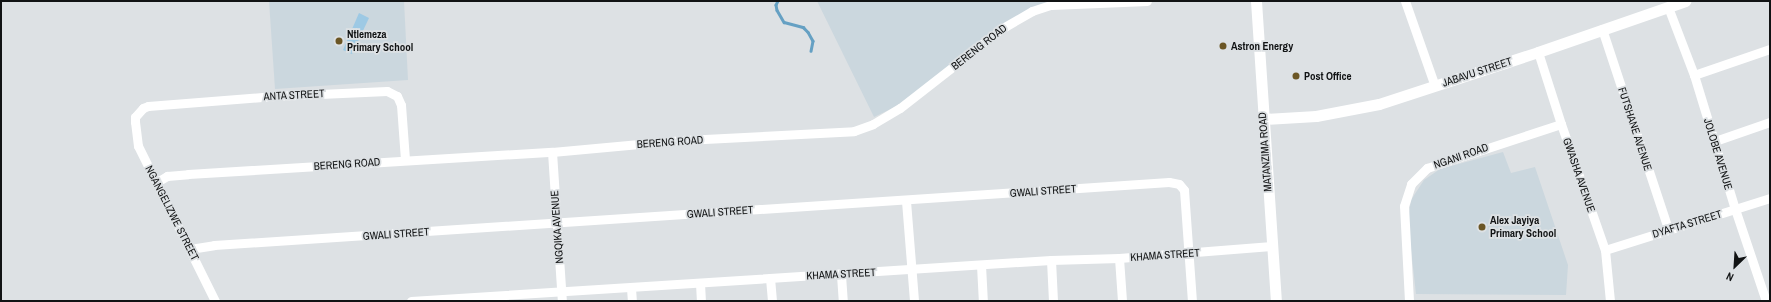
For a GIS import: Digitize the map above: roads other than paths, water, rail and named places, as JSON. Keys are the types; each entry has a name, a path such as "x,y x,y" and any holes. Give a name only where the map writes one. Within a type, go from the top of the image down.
{"street":[{"name":"BERENG ROAD","path":"157,182 168,176 188,174 552,152 685,140 854,131 873,124 900,108 1000,30 1032,11 1051,6 1147,1"},
{"path":"1405,1 1435,86"},
{"name":"JABAVU STREET","path":"1263,119 1297,118 1340,113 1379,104 1538,52 1685,1"},
{"name":"MATANZIMA ROAD","path":"1256,2 1276,301"},
{"name":"JOLOBE AVENUE","path":"1668,7 1694,75 1735,209 1766,301"},
{"name":"FUTSHANE AVENUE","path":"1602,29 1668,229"},
{"path":"1694,75 1770,49"},
{"name":"GWASHA AVENUE","path":"1538,52 1561,124 1605,250 1610,301"},
{"name":"ANTA STREET","path":"134,122 138,112 148,106 275,96 387,91 396,96 401,105 406,160"},
{"name":"NGANGELIZWE STREET","path":"134,122 138,146 216,301"},
{"path":"1714,141 1770,122"},
{"name":"NGANI ROAD","path":"1409,301 1404,206 1411,184 1427,168 1561,124"},
{"name":"NGQIKA AVENUE","path":"552,152 562,296"},
{"name":"GWALI STREET","path":"190,249 214,245 1174,183 1184,190 1189,253"},
{"name":"DYAFTA STREET","path":"1605,250 1770,198"},
{"path":"906,201 914,301"},
{"name":"KHAMA STREET","path":"411,301 562,296 631,288 770,278 841,275 1051,260 1119,258 1272,246"},
{"path":"1189,253 1192,301"},
{"path":"1119,258 1122,301"},
{"path":"1051,260 1053,301"},
{"path":"981,265 983,301"},
{"path":"841,275 843,301"},
{"path":"770,278 772,301"},
{"path":"700,283 701,301"},
{"path":"631,288 632,301"}],"waterway":[{"path":"778,1 776,5 777,10 784,22 803,27 808,32 813,41 811,51"}],"place":[{"name":"Ntlemeza Primary School","path":"339,41"},
{"name":"Astron Energy","path":"1223,46"},
{"name":"Post Office","path":"1296,76"},
{"name":"Alex Jayiya Primary School","path":"1482,227"}]}
